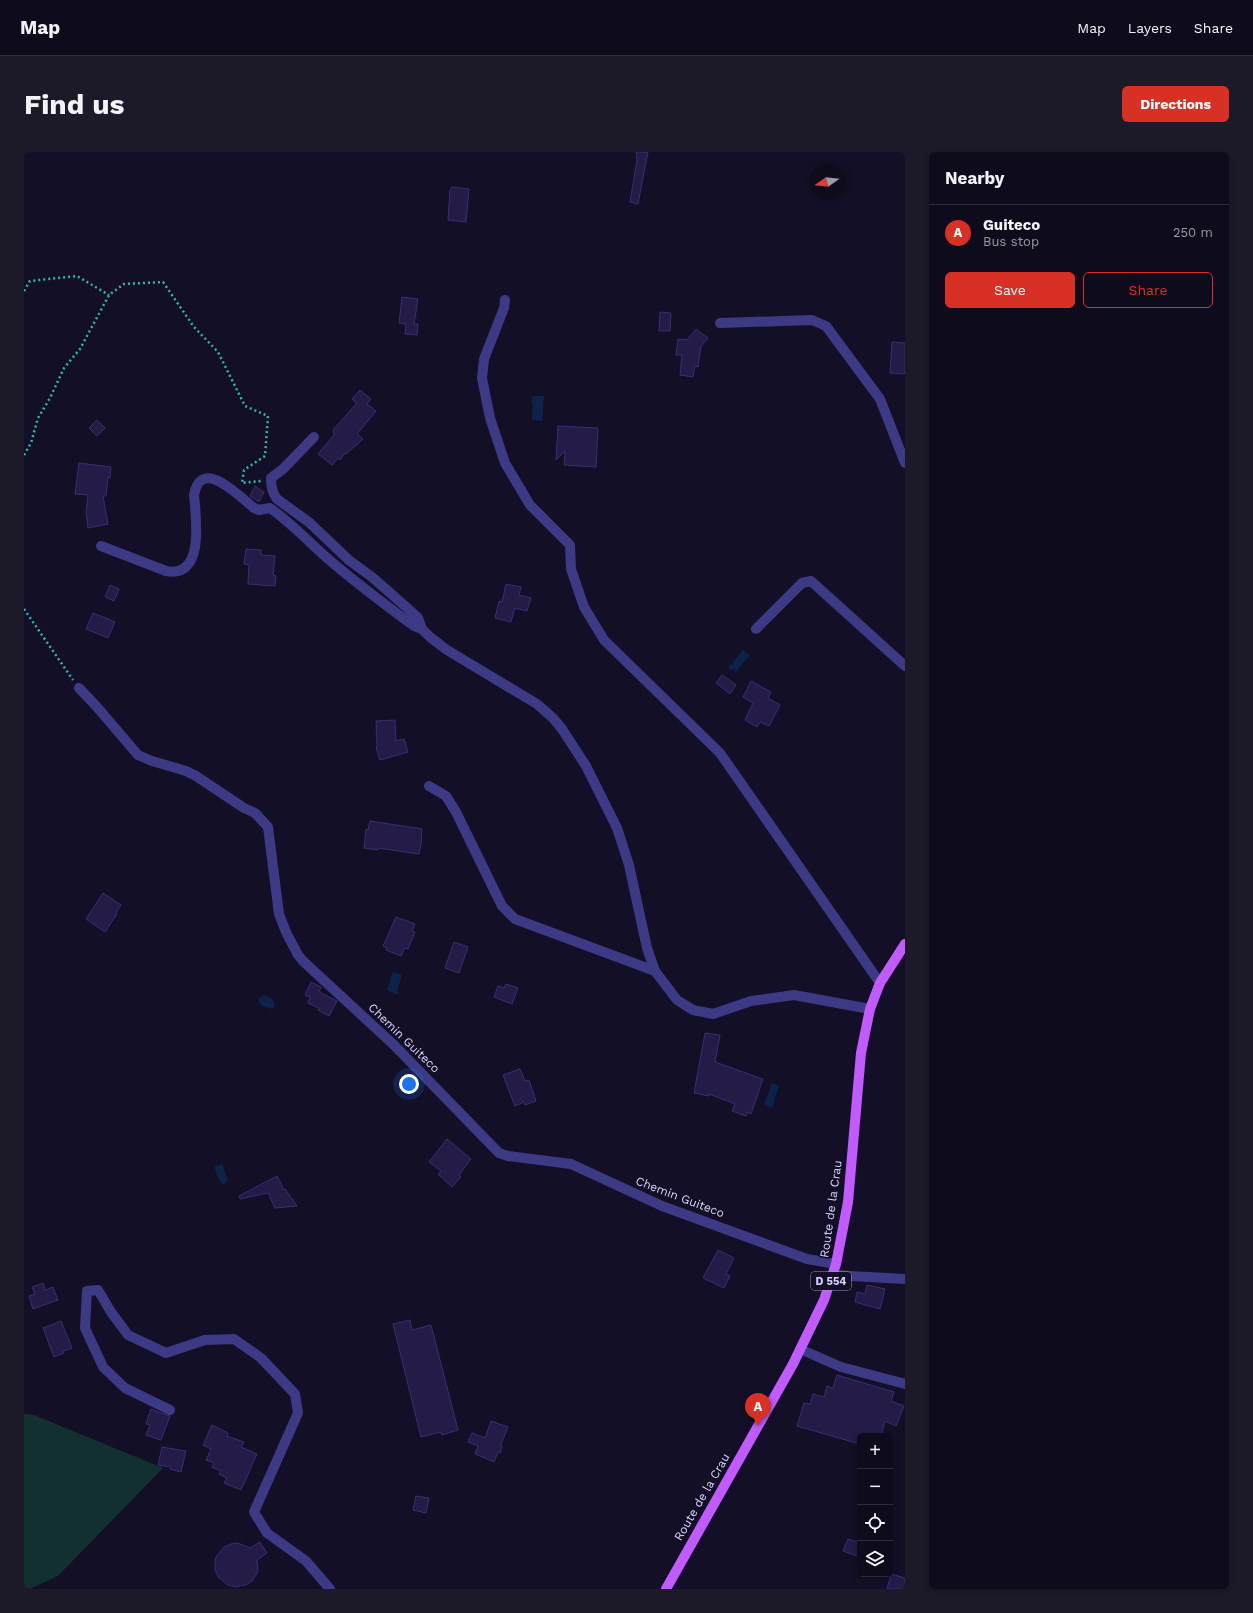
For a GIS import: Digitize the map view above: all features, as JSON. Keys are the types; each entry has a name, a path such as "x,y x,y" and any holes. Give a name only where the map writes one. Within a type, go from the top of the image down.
{"main road":[{"name":"Route de la Crau","path":"666,1589 800,1349 824,1300 836,1264 848,1202 861,1053 870,1009 880,983 905,944"}],"street":[{"path":"505,300 504,308 484,359 482,378 490,418 505,463 530,505 570,546 571,569 584,607 604,640 720,753 880,983"},
{"path":"720,323 812,320 826,326 880,399 905,463"},
{"path":"314,437 283,469 271,478 272,492 277,499 310,522 350,561 372,577 405,606 418,618 422,629"},
{"path":"101,546 166,571 174,573 182,570 189,565 195,551 194,495 195,488 199,481 204,478 213,478 254,508 259,510 270,508 369,593 414,626 422,629 447,650 536,704 553,718 562,729 596,785 617,828 629,865 647,948 655,971 677,1000 693,1010 713,1014 752,1001 794,995 870,1009"},
{"path":"756,629 802,583 811,581 905,666"},
{"name":"Chemin Guiteco","path":"78,688 97,707 138,755 152,761 186,771 196,776 262,820 268,827 279,914 286,932 298,955 394,1045 499,1153 508,1156 571,1164 662,1206 807,1259 836,1264"},
{"path":"429,786 446,796 456,812 502,906 515,920 655,971"},
{"path":"833,1275 905,1279"},
{"path":"170,1410 125,1388 103,1367 85,1328 87,1292 98,1290 111,1312 128,1335 166,1353 205,1340 234,1339 261,1358 295,1394 298,1413 254,1512 267,1533 306,1561 330,1589"},
{"path":"800,1349 841,1367 905,1384"}],"path":[{"path":"24,291 30,281 77,276 109,295"},
{"path":"24,455 31,443 38,418 50,398 64,368 80,349 109,295 124,284 164,282 194,327 218,352 245,406 268,416 264,456 244,470 242,483 271,480"},
{"path":"24,610 78,688"}],"green space":[{"path":"24,1414 34,1415 163,1468 58,1576 30,1589 24,1589"}],"water":[{"path":"544,396 542,421 532,420 533,403 531,403 532,397"},
{"path":"743,650 750,655 735,673 734,671 736,668 732,670 729,669 729,667"},
{"path":"393,972 402,975 397,991 399,993 398,995 387,990"},
{"path":"263,995 272,999 275,1007 270,1009 261,1005 259,998"},
{"path":"772,1083 779,1086 772,1108 764,1105"},
{"path":"222,1164 228,1180 223,1184 221,1183 214,1167"}],"building":[{"path":"636,152 648,152 638,204 630,202 637,160"},
{"path":"452,187 469,189 466,222 448,220 450,190"},
{"path":"402,297 418,299 414,324 418,324 417,335 405,334 406,324 399,323"},
{"path":"660,312 671,313 670,331 659,331"},
{"path":"696,329 708,338 701,346 698,367 695,366 693,377 680,375 682,355 676,355 678,339 687,340"},
{"path":"892,342 905,343 905,374 890,373"},
{"path":"360,390 371,399 367,404 376,411 357,434 363,439 346,454 345,453 340,460 338,458 332,465 318,454 334,435 333,430 357,403 352,399"},
{"path":"97,420 105,428 97,436 89,428"},
{"path":"558,426 598,428 596,467 564,465 565,451 556,460"},
{"path":"79,463 111,467 110,478 108,477 106,496 103,496 108,524 88,528 86,512 88,495 75,494"},
{"path":"255,486 264,492 259,502 250,496"},
{"path":"246,549 261,550 261,555 275,556 273,575 276,576 275,586 248,584 249,565 244,564"},
{"path":"506,584 521,587 519,595 531,598 527,611 515,608 511,622 495,618 499,601 502,602"},
{"path":"110,585 119,589 114,601 105,597"},
{"path":"93,613 115,622 108,638 86,629"},
{"path":"722,675 736,685 730,694 716,683"},
{"path":"751,681 771,692 768,698 780,705 769,726 760,722 757,727 745,720 753,703 743,697"},
{"path":"395,720 396,741 404,739 408,752 380,760 376,747 376,721"},
{"path":"370,821 422,829 419,854 378,848 378,850 364,848 366,829 368,830"},
{"path":"103,893 121,905 105,932 86,919"},
{"path":"396,917 415,924 412,931 415,932 408,949 405,948 401,956 386,950 387,948 383,946"},
{"path":"454,942 468,947 459,973 445,968"},
{"path":"311,982 321,987 319,992 337,1001 329,1016 318,1010 319,1008 308,1003 310,997 305,995"},
{"path":"506,984 518,988 512,1004 494,997 498,986 504,988"},
{"path":"705,1033 720,1035 715,1062 763,1079 751,1114 747,1112 746,1116 732,1111 735,1104 709,1094 709,1096 694,1093"},
{"path":"520,1069 525,1081 529,1080 536,1101 525,1105 524,1102 515,1106 503,1075"},
{"path":"447,1139 471,1159 459,1175 461,1177 452,1187 438,1174 441,1171 429,1162"},
{"path":"277,1176 284,1190 285,1189 297,1206 275,1208 268,1193 240,1199 239,1196"},
{"path":"718,1250 734,1258 726,1274 730,1276 724,1288 703,1278"},
{"path":"43,1283 45,1290 53,1287 58,1300 33,1309 29,1296 35,1294 32,1287"},
{"path":"867,1285 885,1289 880,1309 855,1302 857,1292 865,1294"},
{"path":"410,1320 412,1330 431,1325 458,1430 442,1435 441,1432 421,1437 393,1324"},
{"path":"61,1321 72,1348 63,1351 64,1353 54,1357 43,1328"},
{"path":"837,1375 894,1392 891,1401 904,1406 896,1426 885,1421 882,1433 857,1433 857,1443 797,1426 804,1403 810,1404 813,1394 824,1397 827,1386 833,1388"},
{"path":"151,1409 170,1416 161,1440 146,1435 150,1425 146,1424"},
{"path":"491,1421 508,1427 501,1444 502,1446 500,1453 498,1452 494,1462 475,1454 478,1446 468,1442 472,1433 485,1438"},
{"path":"212,1425 228,1433 227,1436 244,1442 241,1447 257,1454 241,1490 224,1483 227,1478 219,1474 221,1471 212,1467 214,1463 206,1460 211,1449 203,1445"},
{"path":"162,1447 186,1451 181,1472 170,1469 171,1467 158,1465"},
{"path":"416,1496 429,1498 426,1513 413,1510"},
{"path":"848,1539 857,1542 857,1556 843,1551"},
{"path":"260,1542 267,1553 257,1560 258,1572 252,1581 246,1585 235,1587 228,1585 218,1577 215,1569 216,1557 224,1547 238,1543 250,1548"},
{"path":"893,1575 905,1578 905,1589 887,1589 890,1577 893,1577"}],"place":[{"name":"Guiteco","path":"758,1426"}]}
